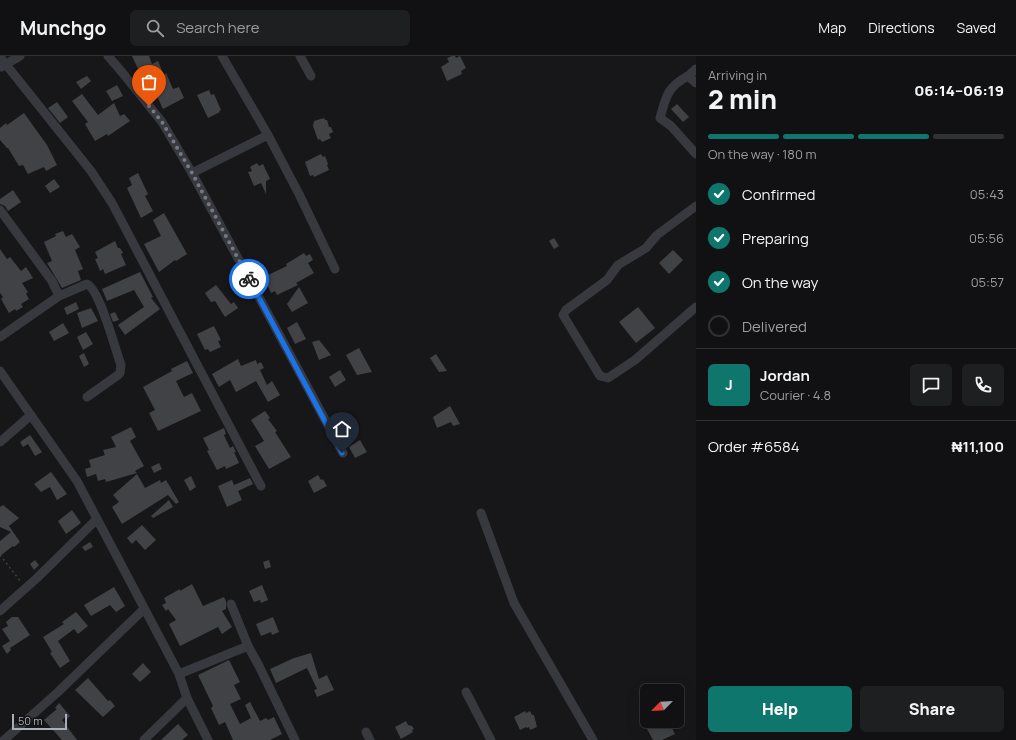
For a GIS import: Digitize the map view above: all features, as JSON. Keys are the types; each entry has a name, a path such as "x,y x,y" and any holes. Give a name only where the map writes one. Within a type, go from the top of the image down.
{"street":[{"path":"3,66 20,56"},
{"path":"108,56 162,122 192,173 342,453"},
{"path":"222,56 300,194 335,269"},
{"path":"300,56 311,76"},
{"path":"0,57 3,66 91,171 112,203 260,486"},
{"path":"696,69 688,76 677,82 667,94 660,118 671,126 696,154"},
{"path":"688,76 696,83"},
{"path":"192,173 268,135"},
{"path":"696,206 658,235 646,248 618,265 607,280 566,310 563,315 600,376 608,378 635,360 696,307"},
{"path":"0,210 52,281 59,296"},
{"path":"0,337 59,296 87,284 90,286 105,316 121,365 120,373 118,375 87,397"},
{"path":"0,371 77,481 179,674 187,698 208,740"},
{"path":"0,442 31,415"},
{"path":"482,513 514,603 593,740"},
{"path":"0,611 26,588 97,519"},
{"path":"231,604 248,646 295,740"},
{"path":"4,740 58,692 144,609"},
{"path":"179,674 248,646"},
{"path":"466,692 491,740"},
{"path":"144,740 187,698"},
{"path":"366,732 370,740"}],"path":[{"path":"0,556 26,588"}],"building":[{"path":"132,56 149,56 152,64 158,61 164,75 166,73 173,89 179,87 184,98 163,109 155,92 151,94 145,81 139,84 138,83 134,73 139,71"},
{"path":"455,56 456,58 460,56 466,68 461,71 462,74 447,81 441,67 449,62 447,58"},
{"path":"87,76 91,81 81,89 76,82"},
{"path":"117,85 123,96 112,101 106,91"},
{"path":"209,90 211,95 214,94 221,110 208,118 197,95"},
{"path":"82,94 98,115 114,103 120,116 124,114 130,121 108,136 107,134 95,141 85,124 88,122 72,101"},
{"path":"57,102 68,117 60,123 48,108"},
{"path":"677,104 689,117 683,122 671,109"},
{"path":"24,113 47,145 57,165 46,171 44,167 28,174 23,165 19,166 8,148 0,140 0,128"},
{"path":"324,118 327,120 329,127 331,127 333,132 329,134 331,138 322,142 320,139 318,140 313,126 314,121"},
{"path":"321,154 323,157 325,156 329,170 314,177 313,175 310,176 305,162"},
{"path":"257,163 259,166 263,164 270,179 266,181 266,194 261,183 254,186 248,172 252,171 250,167"},
{"path":"138,173 148,194 145,196 153,211 141,218 127,188 132,185 129,178"},
{"path":"54,179 60,187 50,193 45,186"},
{"path":"13,190 21,202 8,211 5,206 0,204 0,199"},
{"path":"164,213 187,254 176,261 175,260 159,272 144,244 161,236 153,220"},
{"path":"63,231 66,237 72,234 80,247 75,250 83,269 78,271 81,280 62,288 47,263 52,261 44,242 56,236 55,234"},
{"path":"554,238 559,246 554,249 549,241"},
{"path":"115,241 118,248 120,248 123,253 121,254 126,265 105,274 103,269 100,271 95,259 98,258 95,252"},
{"path":"0,249 7,259 10,257 21,271 26,267 33,278 22,283 28,292 26,294 29,299 21,304 23,307 16,311 15,309 9,313 1,299 3,297 0,293"},
{"path":"673,250 683,260 669,274 659,263"},
{"path":"304,253 306,256 310,254 313,260 308,263 314,273 296,283 298,285 277,295 275,291 271,293 266,282 268,281 266,276 287,266 286,264"},
{"path":"140,272 153,297 151,298 160,309 125,335 118,325 144,307 134,290 107,301 102,289"},
{"path":"216,285 231,304 234,302 238,308 225,317 215,301 211,302 205,293"},
{"path":"299,287 308,303 292,312 287,304"},
{"path":"76,302 79,309 67,315 64,308"},
{"path":"638,307 655,328 636,343 619,322"},
{"path":"91,308 98,321 82,328 77,313"},
{"path":"115,312 119,320 113,322 110,314"},
{"path":"297,322 306,339 295,344 287,328"},
{"path":"63,323 69,333 54,341 49,332"},
{"path":"214,326 221,340 218,341 221,347 210,352 208,349 205,350 197,334"},
{"path":"86,332 93,344 83,350 77,337"},
{"path":"319,340 331,355 319,360 312,342"},
{"path":"359,348 372,372 357,375 346,355"},
{"path":"84,353 89,364 84,367 79,356"},
{"path":"436,354 447,371 439,372 430,358"},
{"path":"238,359 241,366 256,360 257,364 261,362 264,368 260,370 267,385 272,381 280,395 268,402 256,381 236,392 230,380 219,387 212,374"},
{"path":"187,361 193,373 176,381 184,397 192,393 201,411 158,431 149,413 155,410 143,387 172,371 171,369"},
{"path":"340,370 346,380 335,387 329,377"},
{"path":"450,406 460,424 453,426 451,422 437,428 433,417"},
{"path":"265,411 270,418 268,419 277,431 275,432 291,457 269,469 255,446 264,441 251,420"},
{"path":"131,427 136,437 130,441 144,466 135,471 137,473 106,482 105,479 98,481 96,474 87,477 85,469 91,467 89,460 105,455 103,450 116,447 111,437"},
{"path":"224,428 226,434 224,435 230,448 233,446 239,463 226,469 225,466 217,470 207,451 209,450 203,438"},
{"path":"30,435 42,452 35,456 28,444 23,447 20,442"},
{"path":"360,440 367,452 355,458 349,447"},
{"path":"159,463 162,469 154,473 151,467"},
{"path":"51,472 67,494 57,500 50,487 41,492 34,484"},
{"path":"137,474 145,488 160,480 161,483 166,480 179,502 176,504 168,495 122,524 112,507 119,502 113,495"},
{"path":"318,475 321,480 323,479 327,486 314,493 308,481"},
{"path":"191,476 196,487 190,491 184,480"},
{"path":"250,478 253,484 238,491 242,500 227,507 218,486 232,480 234,485"},
{"path":"169,500 173,507 153,518 151,516"},
{"path":"3,505 19,518 9,526 20,542 0,556 0,541 11,532 0,527 0,507"},
{"path":"72,510 81,523 66,534 58,521"},
{"path":"142,525 156,540 145,550 136,540 132,544 127,538"},
{"path":"90,542 93,547 85,551 82,547"},
{"path":"35,560 39,565 34,570 30,564"},
{"path":"269,560 271,567 265,569 263,562"},
{"path":"192,584 203,606 224,597 226,601 226,609 222,611 232,627 222,634 218,627 180,646 169,624 176,620 168,609 166,611 162,605 166,603 164,598"},
{"path":"262,585 268,600 261,603 260,600 254,602 249,591"},
{"path":"114,587 125,606 116,612 110,605 91,616 84,605"},
{"path":"76,612 88,626 78,634 74,629 58,641 70,661 60,668 50,653 52,652 43,637 64,624 62,622"},
{"path":"12,617 18,617 30,635 10,648 11,650 7,654 2,646 10,641 2,629 8,626 6,622"},
{"path":"273,617 279,632 272,635 271,632 261,636 256,624"},
{"path":"311,653 319,679 327,675 334,690 317,697 314,690 317,689 307,668 276,683 270,669 294,658"},
{"path":"229,660 240,682 234,685 241,699 230,704 240,724 251,718 245,705 250,702 260,721 266,718 268,720 274,717 282,734 270,740 233,740 225,722 219,725 211,708 213,706 198,675"},
{"path":"143,663 151,672 140,682 132,674"},
{"path":"88,678 108,701 110,700 115,706 103,717 75,690"},
{"path":"59,703 70,716 67,719 65,717 62,720 77,740 62,740 44,720 57,709 55,708"},
{"path":"525,711 526,713 530,711 532,715 534,715 537,727 530,730 529,727 526,727 520,730 514,717"},
{"path":"406,721 408,725 412,726 414,729 412,730 413,732 401,739 395,727"},
{"path":"178,724 188,735 182,740 161,740"},
{"path":"672,728 675,734 662,740 653,740 647,729"}],"way so far":[{"path":"149,106 162,122 192,173 249,279"}],"route":[{"path":"249,279 342,453"}]}
